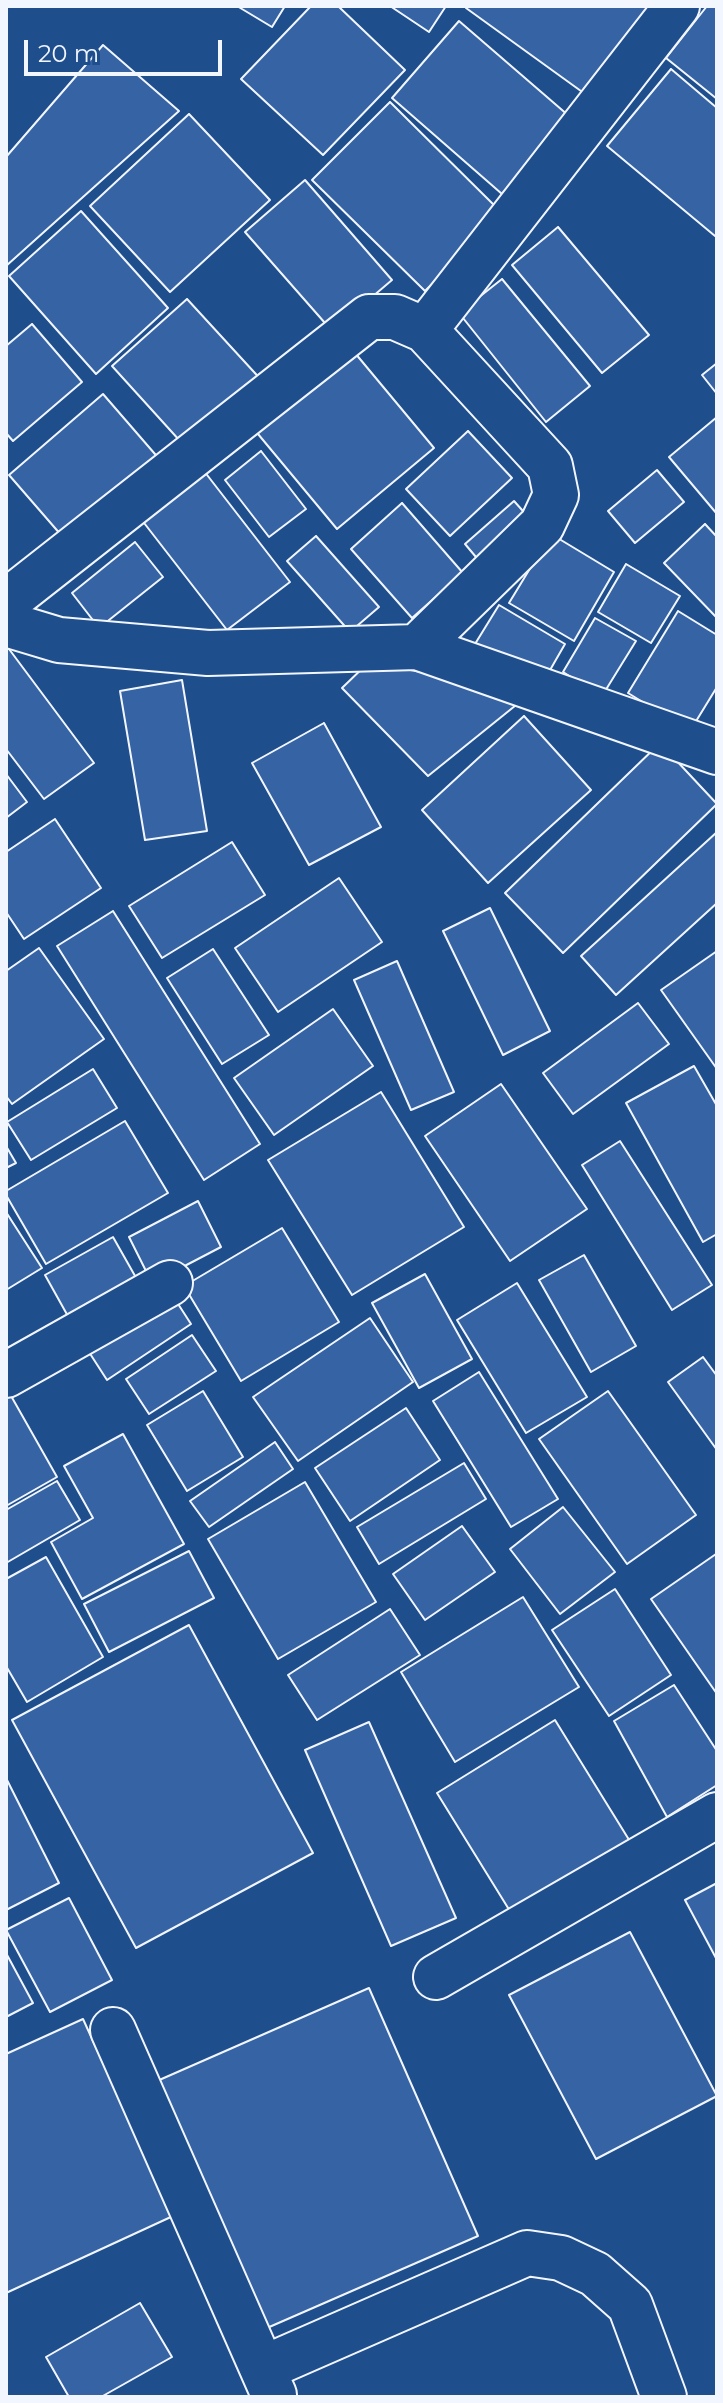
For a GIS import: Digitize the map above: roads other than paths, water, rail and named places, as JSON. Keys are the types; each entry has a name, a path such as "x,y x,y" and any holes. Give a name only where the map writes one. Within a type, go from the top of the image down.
{"street":[{"path":"425,330 677,6"},
{"path":"6,602 369,317 395,317 425,330 550,466 556,495 542,525 417,647"},
{"path":"6,624 59,640 208,653 417,647 717,752"},
{"path":"6,1375 170,1283"},
{"path":"436,1977 717,1815"},
{"path":"113,2030 270,2383 527,2253 561,2258 595,2274 630,2305 664,2397"}]}
